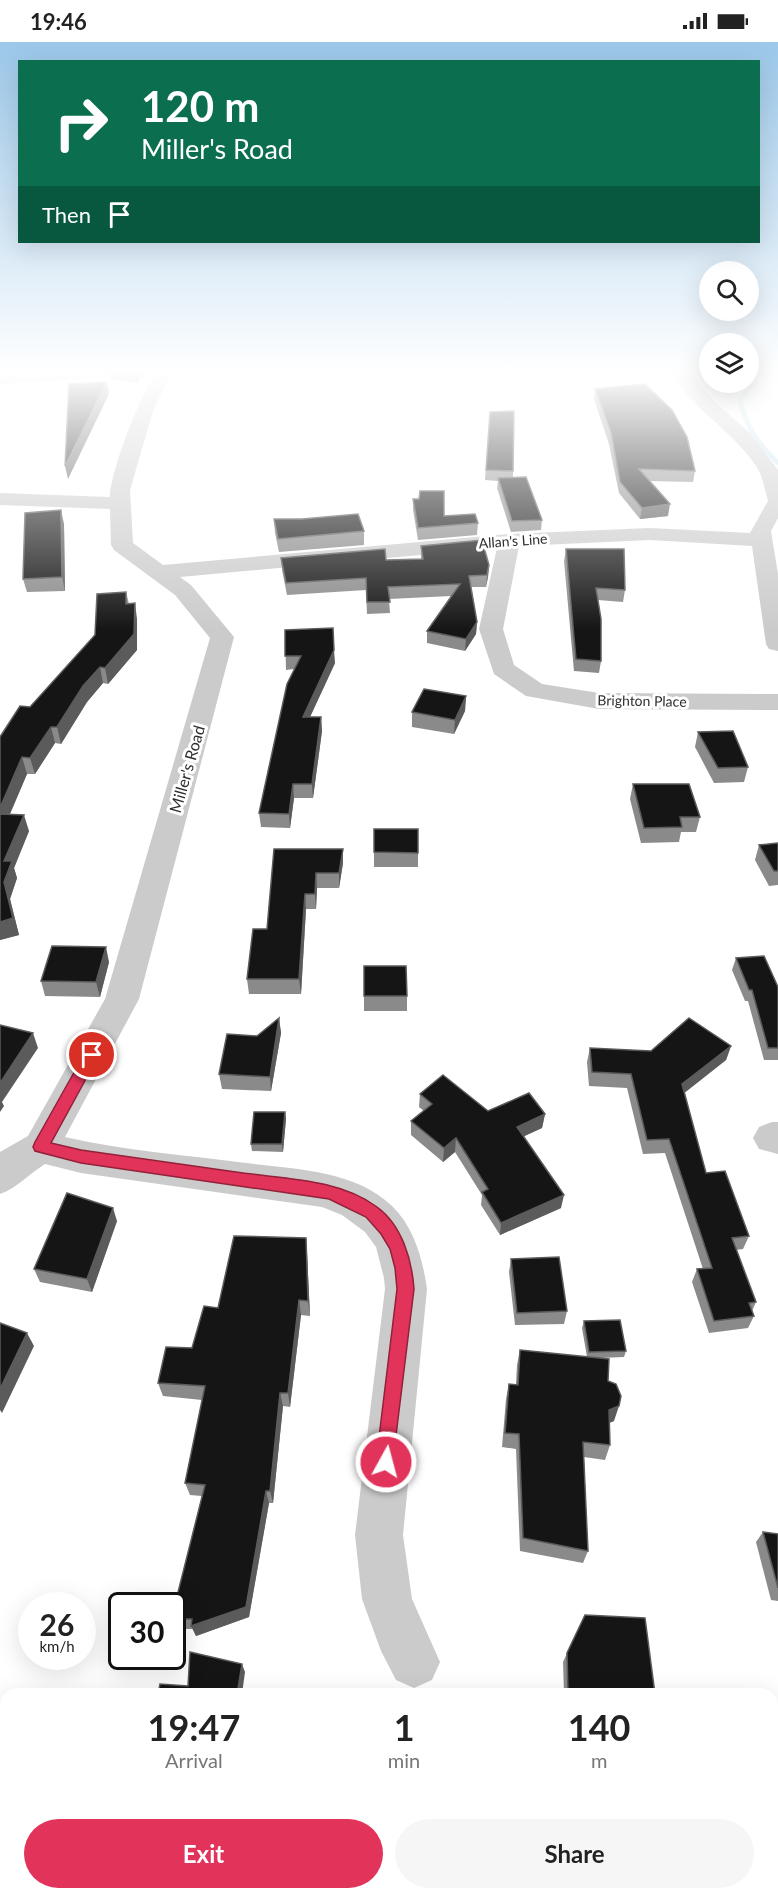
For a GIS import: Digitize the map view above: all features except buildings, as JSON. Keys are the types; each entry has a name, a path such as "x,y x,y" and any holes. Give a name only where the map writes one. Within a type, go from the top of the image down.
{"street":[{"name":"Miller's Road","path":"41,1147 122,999 222,637 183,590 122,545 120,490 130,458"},
{"path":"759,458 769,471 778,501 760,531 778,644"},
{"path":"0,499 120,503"},
{"name":"Allan's Line","path":"158,572 509,540 650,534 762,540"},
{"name":"Brighton Place","path":"509,540 491,629 502,669 535,691 599,701 778,702"},
{"path":"0,1178 12,1164 41,1147 81,1157 331,1192 372,1212 387,1229 398,1247 404,1268 406,1289 379,1535 387,1599 399,1633 414,1662"}],"waterway":[{"path":"773,458 778,463"}],"route":[{"path":"92,1055 41,1147 81,1157 331,1192 372,1212 387,1229 398,1247 404,1268 406,1289 386,1462"}]}
